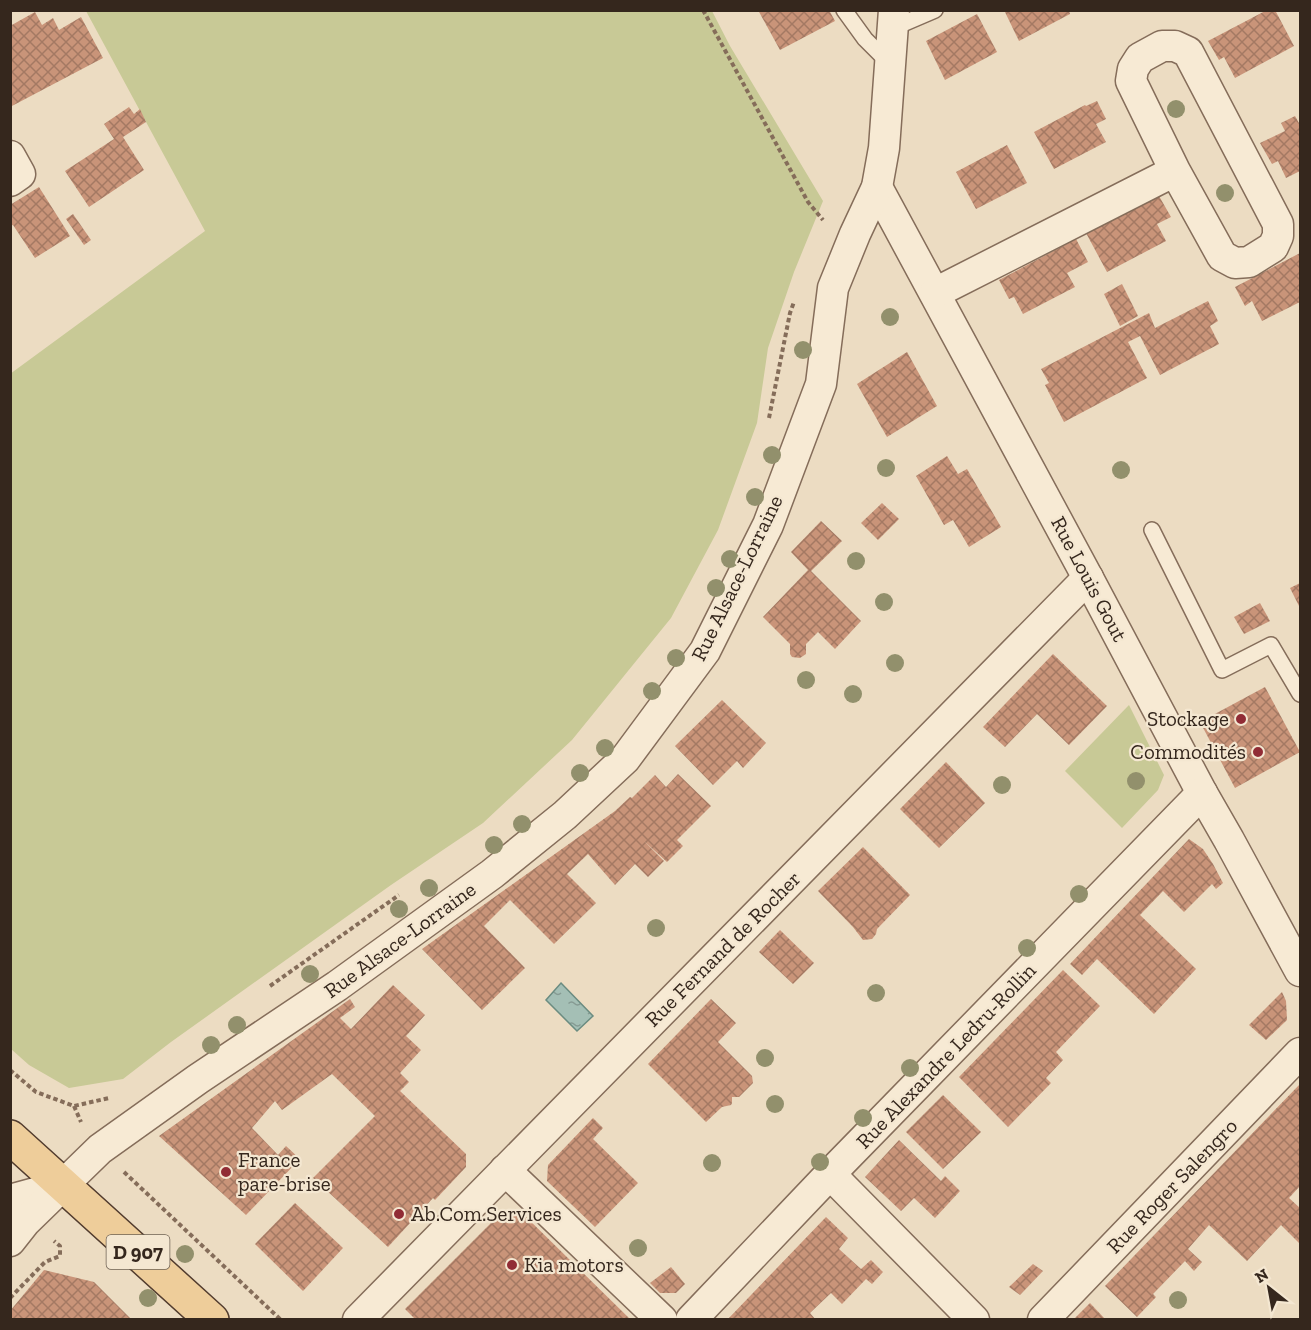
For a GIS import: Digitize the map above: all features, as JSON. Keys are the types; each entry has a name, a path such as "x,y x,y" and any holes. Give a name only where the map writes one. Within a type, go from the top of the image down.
{"main road":[{"name":"D 907","path":"10,1137 212,1320"}],"street":[{"name":"Rue Alsace-Lorraine","path":"10,1241 25,1222 100,1149 198,1079 337,986 492,874 565,815 625,759 705,651 768,525 821,384 833,288 877,187 884,148 894,19"},
{"path":"1162,46 1175,46 1188,52 1278,224 1278,236 1273,247 1250,262 1235,263 1222,256 1175,171 1131,81 1133,69 1140,58 1162,46"},
{"path":"10,156 20,174 10,181"},
{"path":"935,292 1175,171"},
{"name":"Rue Louis Gout","path":"877,187 1300,971"},
{"name":"Rue Fernand de Rocher","path":"358,1320 1088,578"},
{"name":"Rue Alexandre Ledru-Rollin","path":"691,1320 830,1174 1202,793"},
{"name":"Rue Roger Salengro","path":"1043,1320 1300,1053"},
{"path":"505,1170 662,1320"},
{"path":"830,1174 974,1320"},
{"path":"10,1200 64,1185"}],"lane":[{"path":"844,10 865,39 890,64"},
{"path":"894,19 935,10"},
{"path":"1152,530 1222,670 1271,645 1300,694"}],"path":[{"path":"702,10 808,202 829,227"},
{"path":"768,423 790,314 797,294"},
{"path":"270,986 406,890"},
{"path":"10,1070 36,1092 74,1106 112,1097"},
{"path":"117,1165 281,1320"},
{"path":"10,1298 45,1262 60,1256"}],"green space":[{"path":"86,11 712,11 730,46 823,201 794,272 768,348 757,423 718,530 671,618 572,740 483,823 391,885 171,1042 123,1079 69,1088 29,1065 11,1049 10,374 205,231"},
{"path":"1129,705 1164,775 1158,790 1122,828 1065,771"}],"water":[{"path":"561,983 593,1016 577,1031 546,1000"}],"building":[{"path":"758,10 829,10 835,21 780,50"},
{"path":"1004,10 1069,10 1070,14 1019,41"},
{"path":"1267,10 1275,10 1294,46 1235,78 1224,57 1219,60 1208,41"},
{"path":"35,12 42,25 53,18 59,30 81,17 103,58 10,107 10,26"},
{"path":"977,14 997,52 945,80 926,41"},
{"path":"1097,101 1106,119 1096,124 1106,142 1054,169 1034,132"},
{"path":"129,107 134,114 140,109 146,122 123,137 144,170 89,207 65,171 114,139 104,124"},
{"path":"1295,116 1300,122 1300,171 1286,178 1278,161 1272,164 1260,143 1285,131 1281,123"},
{"path":"1007,145 1027,183 976,209 956,172"},
{"path":"39,187 70,236 35,258 13,225 10,226 10,205"},
{"path":"1159,196 1171,217 1157,224 1166,241 1107,272 1086,233"},
{"path":"73,214 91,240 84,245 66,219"},
{"path":"1076,239 1088,262 1067,273 1075,287 1023,314 1014,297 1009,299 999,280"},
{"path":"1300,253 1300,302 1262,321 1252,301 1245,306 1235,287"},
{"path":"1122,284 1138,316 1120,326 1104,294"},
{"path":"1208,301 1218,321 1210,326 1219,344 1160,375 1140,336 1128,342 1147,378 1064,422 1045,385 1049,383 1041,369 1149,313 1155,328"},
{"path":"907,352 937,406 887,437 857,384"},
{"path":"947,456 958,474 967,469 1001,527 969,547 953,520 944,525 916,476"},
{"path":"882,503 899,519 878,540 861,523"},
{"path":"821,521 842,541 811,571 861,621 835,649 818,632 806,644 806,654 800,658 792,657 790,644 763,617 808,570 791,552"},
{"path":"1300,583 1300,608 1290,588"},
{"path":"1260,603 1270,621 1244,634 1234,617"},
{"path":"1053,654 1107,706 1069,745 1037,714 1005,747 983,727"},
{"path":"1265,687 1300,752 1235,788 1200,722"},
{"path":"722,700 766,743 743,768 737,761 713,785 675,746"},
{"path":"946,762 985,803 939,848 900,809"},
{"path":"678,774 711,806 677,840 683,846 667,862 644,841 664,861 648,877 635,864 615,885 588,854 567,874 596,903 554,944 510,900 484,926 525,968 482,1010 422,949 615,811 655,775 666,787"},
{"path":"1189,839 1203,849 1223,883 1216,889 1212,884 1184,912 1163,891 1140,915 1196,969 1154,1014 1097,959 1082,975 1070,964"},
{"path":"863,847 910,895 877,929 872,939 863,940 818,891"},
{"path":"780,930 814,963 793,984 759,952"},
{"path":"1063,970 1100,1006 1056,1052 1063,1060 1046,1078 1051,1083 1008,1127 959,1077"},
{"path":"393,985 425,1015 406,1036 421,1050 400,1073 409,1082 400,1091 466,1154 466,1167 435,1200 433,1198 388,1247 313,1178 375,1116 332,1074 282,1110 275,1101 252,1128 278,1155 286,1146 300,1159 246,1215 159,1136 350,999 355,1007 340,1018 351,1029"},
{"path":"1282,992 1286,1001 1287,1020 1266,1040 1249,1025"},
{"path":"711,999 736,1023 718,1042 752,1076 753,1083 739,1097 732,1097 731,1105 722,1107 706,1122 648,1064"},
{"path":"1300,1084 1300,1186 1289,1198 1300,1208 1300,1244 1281,1225 1247,1261 1209,1225 1188,1249 1202,1262 1194,1271 1185,1261 1153,1294 1156,1297 1137,1317 1105,1286"},
{"path":"943,1095 981,1132 943,1169 906,1132"},
{"path":"593,1118 603,1128 593,1139 638,1183 595,1227 547,1181 548,1165"},
{"path":"899,1140 941,1181 945,1176 960,1191 935,1218 914,1198 901,1211 865,1177"},
{"path":"295,1203 343,1248 303,1291 255,1244"},
{"name":"Kia motors","path":"518,1209 631,1320 416,1320 405,1309 493,1221"},
{"path":"826,1217 848,1238 839,1249 861,1269 871,1260 883,1272 872,1284 866,1279 842,1304 831,1293 810,1313 816,1320 727,1320"},
{"path":"1033,1264 1043,1271 1020,1295 1009,1287"},
{"path":"671,1267 685,1284 676,1293 660,1293 650,1283"},
{"path":"44,1270 94,1282 132,1320 10,1320 10,1311"},
{"path":"1090,1303 1106,1320 1073,1320"}],"place":[{"name":"Stockage","path":"1241,719"},
{"name":"Commodités","path":"1258,752"},
{"name":"France pare-brise","path":"226,1172"},
{"name":"Ab.Com.Services","path":"399,1214"},
{"name":"Kia motors","path":"512,1265"}]}
